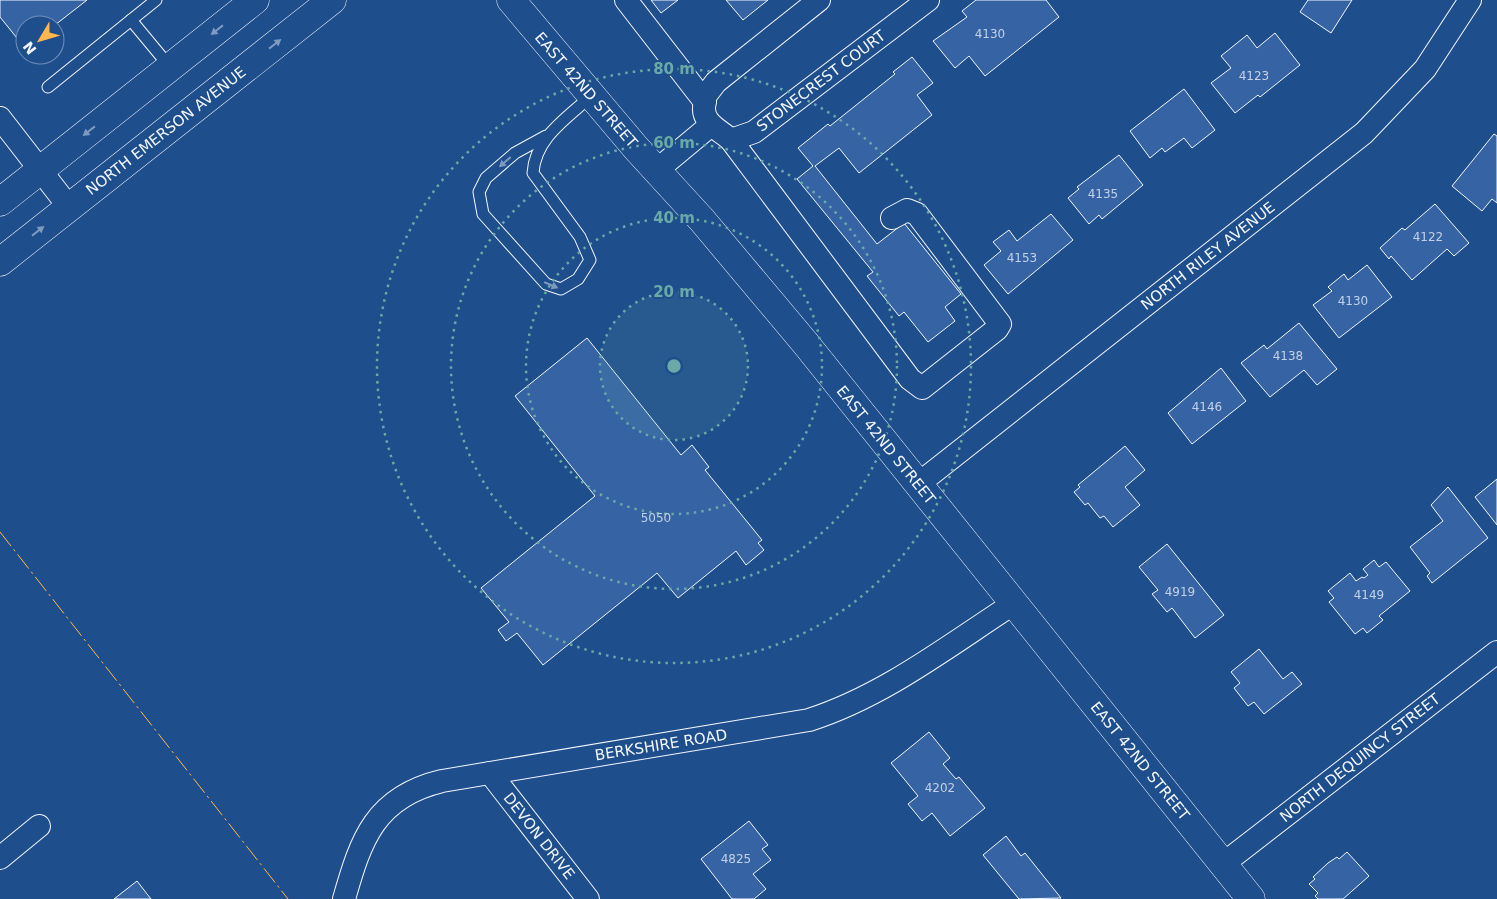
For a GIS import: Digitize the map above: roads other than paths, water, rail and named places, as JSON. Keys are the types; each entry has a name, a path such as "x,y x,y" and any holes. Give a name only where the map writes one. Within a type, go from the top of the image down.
{"street":[{"path":"0,202 255,0"},
{"name":"NORTH EMERSON AVENUE","path":"0,262 332,0"},
{"name":"EAST 42ND STREET","path":"511,0 591,96 702,220 800,337 1251,899"},
{"path":"626,0 706,102 706,116 715,131 731,140 910,378 922,388 990,336 1000,324 917,214 907,210 892,218"},
{"path":"703,99 716,82 819,0"},
{"name":"STONECREST COURT","path":"731,140 754,132 928,0"},
{"name":"NORTH RILEY AVENUE","path":"917,485 1364,133 1391,107 1425,69 1470,0"},
{"path":"0,118 69,207"},
{"path":"657,170 711,125"},
{"name":"BERKSHIRE ROAD","path":"344,899 356,858 366,835 379,816 389,806 409,792 424,786 490,773 809,720 840,709 890,684 1014,604"},
{"name":"NORTH DEQUINCY STREET","path":"1223,864 1497,652"},
{"name":"DEVON DRIVE","path":"490,773 588,899"},
{"path":"0,858 39,826"}],"lane":[{"path":"48,87 156,0"},
{"path":"131,20 170,68"},
{"path":"546,136 533,159 533,174 580,237 590,260 578,279 562,289 546,284 483,214 479,192 486,178 515,153 546,136 591,96"}]}
